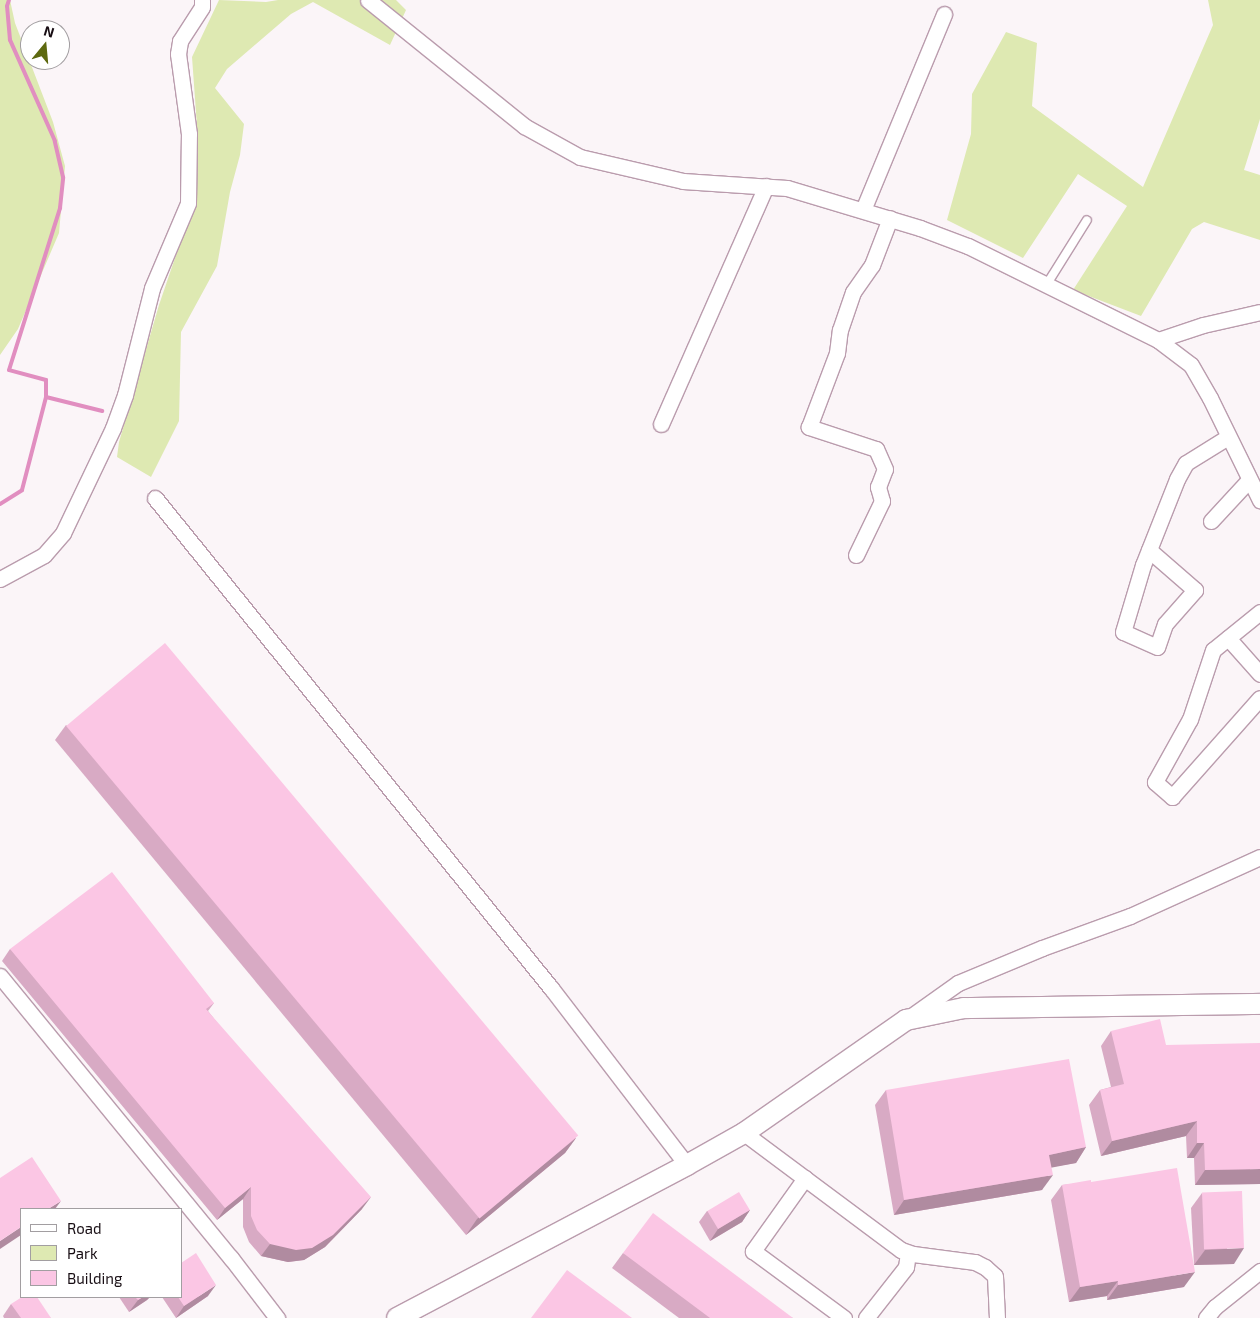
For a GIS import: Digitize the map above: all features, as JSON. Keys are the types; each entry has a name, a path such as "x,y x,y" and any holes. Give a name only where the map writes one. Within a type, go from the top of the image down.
{"street":[{"path":"0,579 44,555 64,533 113,428 125,395 152,288 188,202 189,134 178,54 180,41 202,6 202,0"},
{"path":"368,0 517,120 549,141 580,157 675,180 787,188 890,218 968,246 1158,340 1191,365 1210,398 1260,500"},
{"path":"863,210 944,14"},
{"path":"661,424 766,186"},
{"path":"856,555 882,501 878,487 885,469 876,449 809,427 837,353 840,330 853,292 872,265 890,218"},
{"path":"1158,340 1203,325 1260,312"},
{"path":"1150,550 1195,590 1166,624 1157,647 1122,632 1150,550 1186,463 1228,437"},
{"path":"1211,521 1249,480"},
{"path":"155,498 551,988 687,1165"},
{"path":"1260,612 1213,650 1190,719 1155,782 1172,797 1260,698"},
{"path":"1228,638 1260,674"},
{"path":"397,1318 744,1133 958,983 1042,948 1130,916 1260,857"},
{"path":"0,976 231,1258 277,1318"},
{"path":"906,1020 964,1008 1260,1004"},
{"path":"744,1133 901,1250 975,1262 986,1267 995,1276 998,1318"},
{"path":"805,1178 753,1251 844,1318"},
{"path":"866,1318 906,1267 908,1252"},
{"path":"1206,1318 1221,1302 1260,1271"}],"lane":[{"path":"1047,284 1087,220"}],"green space":[{"path":"0,0 10,0 20,36 20,70 33,70 53,122 65,166 59,233 18,329 0,355"},
{"path":"219,0 266,2 278,0 396,0 406,10 390,45 313,2 291,14 227,69 215,88 244,124 240,155 230,192 217,266 181,332 179,421 151,477 117,457 119,442 159,305 192,208 198,140 192,57"},
{"path":"1208,0 1260,0 1260,119 1244,170 1260,175 1260,240 1204,222 1192,229 1141,316 1073,290 1127,206 1078,174 1023,258 947,220 971,134 972,94 1006,32 1037,43 1032,106 1143,187 1213,25"}],"building":[{"path":"165,643 578,1136 479,1218 66,726"},
{"path":"112,872 214,1003 206,1009 371,1197 333,1235 312,1248 296,1250 270,1244 257,1230 251,1216 251,1187 225,1208 10,949"},
{"path":"1160,1019 1166,1045 1260,1043 1260,1169 1205,1170 1204,1143 1197,1143 1197,1121 1112,1141 1100,1090 1124,1084 1111,1031"},
{"path":"1069,1059 1086,1147 1049,1155 1053,1175 904,1200 886,1090"},
{"path":"32,1157 61,1201 50,1208 20,1208 20,1228 0,1241 0,1178"},
{"path":"1177,1168 1195,1272 1118,1285 1118,1281 1080,1287 1062,1185"},
{"path":"1242,1191 1244,1248 1204,1249 1202,1192"},
{"path":"739,1192 750,1210 718,1229 707,1211"},
{"path":"653,1213 793,1318 710,1318 623,1253"},
{"path":"196,1253 216,1285 184,1306 179,1298 182,1298 182,1262"},
{"path":"567,1270 632,1318 531,1318"},
{"path":"20,1298 38,1298 51,1318 21,1318 11,1304"}],"waterway":[{"path":"0,504 22,490 46,397 46,380 9,370 60,208 63,177 55,141 10,40 7,6 9,0"},
{"path":"46,397 102,411"}]}
